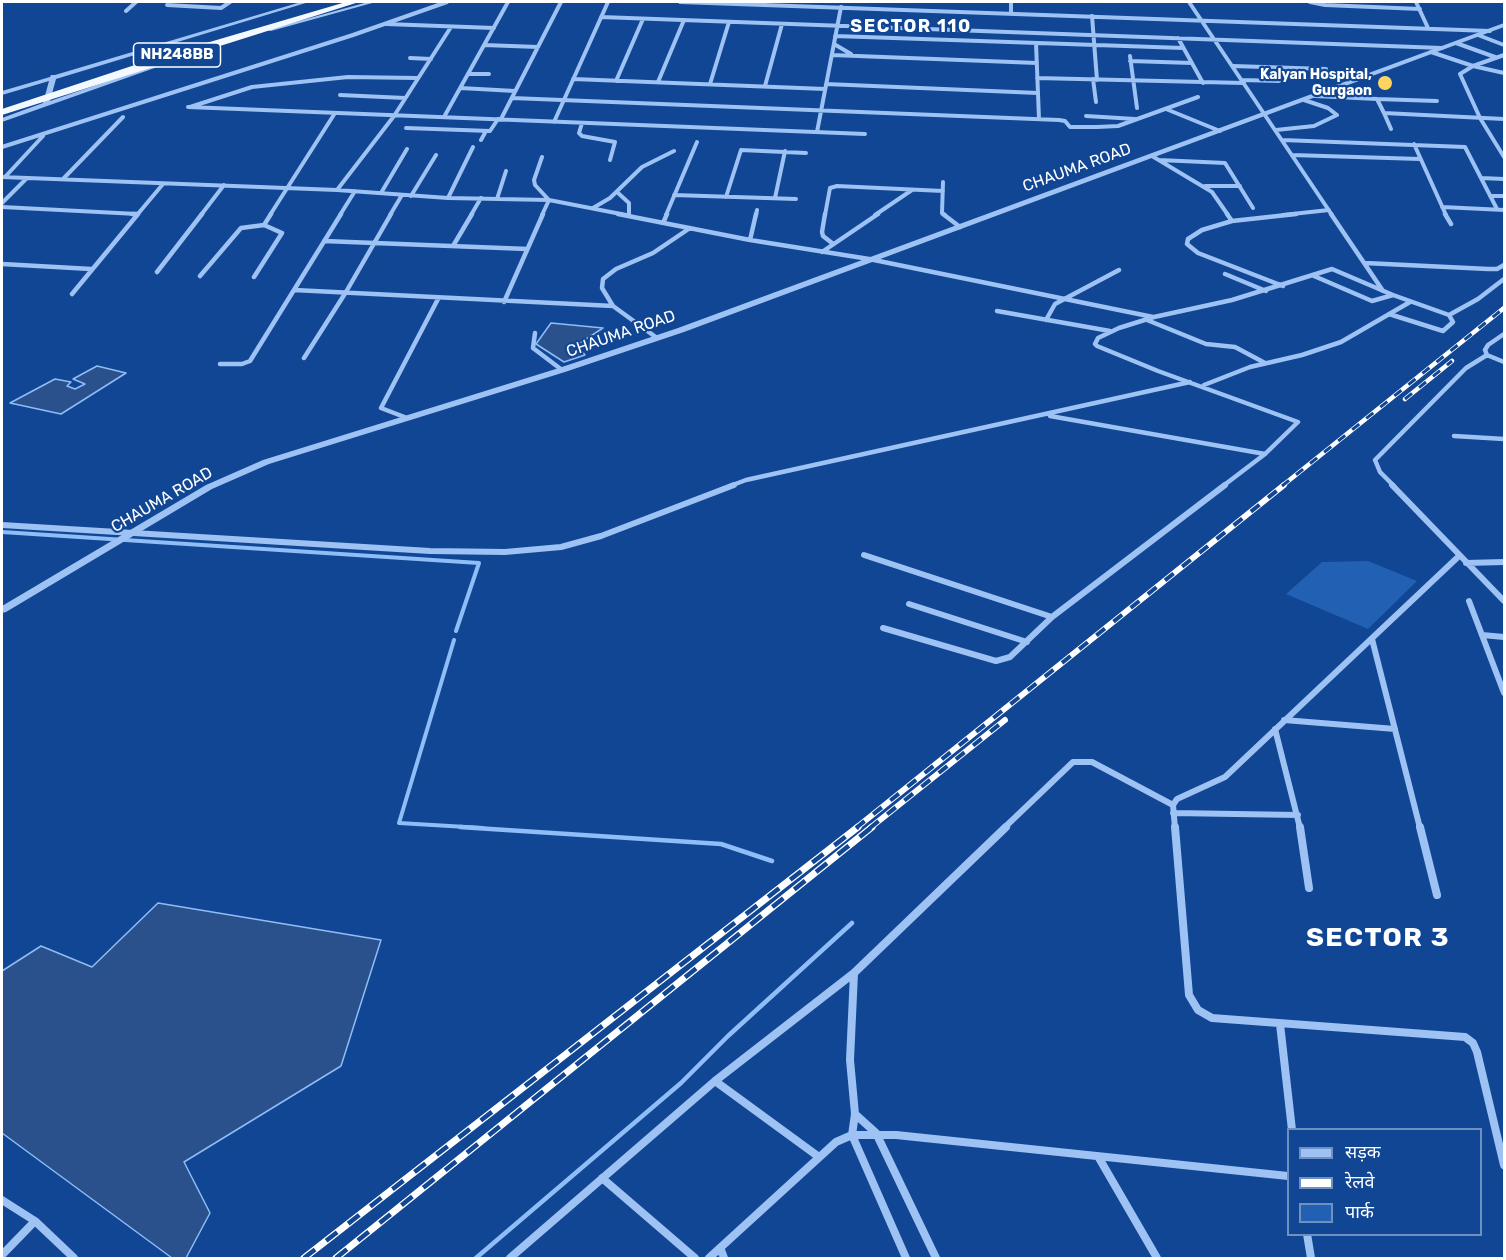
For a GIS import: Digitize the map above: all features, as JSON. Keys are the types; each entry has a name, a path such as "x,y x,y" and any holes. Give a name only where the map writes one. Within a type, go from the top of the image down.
{"highway":[{"name":"NH248BB","path":"2,100 178,44 329,2"},
{"name":"NH248BB","path":"2,112 166,58 354,2"}],"street":[{"path":"126,11 136,2"},
{"path":"167,5 216,8 230,2"},
{"path":"2,93 306,2"},
{"path":"2,120 249,36 373,2"},
{"path":"2,147 447,2"},
{"path":"444,117 508,2"},
{"path":"406,128 490,131 512,98 561,2"},
{"path":"554,122 608,2"},
{"path":"680,2 1490,31"},
{"path":"907,9 908,2"},
{"path":"1011,2 1011,13"},
{"path":"1190,2 1384,291"},
{"path":"1310,2 1325,5 1420,9"},
{"path":"1416,2 1428,28"},
{"path":"817,132 841,7"},
{"path":"1092,16 1096,102"},
{"path":"601,17 1443,48"},
{"path":"616,81 642,19"},
{"path":"658,82 684,20"},
{"path":"710,84 729,22"},
{"path":"382,24 494,28"},
{"path":"765,86 782,24"},
{"name":"CHAUMA ROAD","path":"2,610 209,487 266,462 657,338 869,259 1156,158 1220,131 1504,25"},
{"path":"337,190 394,116 451,27"},
{"path":"1478,35 1504,45"},
{"path":"835,36 1183,48"},
{"path":"1178,38 1203,83"},
{"path":"1036,43 1039,119"},
{"path":"1456,43 1496,58"},
{"path":"834,44 854,56"},
{"path":"484,45 538,47"},
{"path":"1431,52 1473,66 1504,73"},
{"path":"832,55 1037,63"},
{"path":"1130,56 1141,118"},
{"path":"1504,57 1473,66 1460,74 1480,117 1504,157"},
{"path":"410,58 430,59"},
{"path":"1130,61 1191,63"},
{"path":"1233,66 1326,69"},
{"path":"468,74 489,74"},
{"path":"46,105 53,76"},
{"path":"417,78 348,77 263,86 188,107 865,134"},
{"path":"1037,78 1203,83 1279,81"},
{"path":"573,79 1038,93"},
{"path":"460,88 515,91"},
{"path":"340,95 405,98"},
{"path":"1315,96 1437,101"},
{"path":"512,98 1039,119 1063,121 1070,127 1097,128 1118,126 1198,97"},
{"path":"1377,99 1391,129"},
{"path":"1276,130 1314,126 1337,115 1328,108 1304,100"},
{"path":"1166,109 1220,131"},
{"path":"264,225 335,113"},
{"path":"1384,113 1504,119"},
{"path":"1086,116 1141,118"},
{"path":"63,179 123,117"},
{"path":"582,123 579,133 582,136 615,142 610,160"},
{"path":"481,140 486,131"},
{"path":"3,177 45,134"},
{"path":"1282,140 1465,147 1497,209"},
{"path":"663,223 697,142"},
{"path":"1414,144 1451,224"},
{"path":"448,198 473,147"},
{"path":"381,193 407,149"},
{"path":"726,196 741,150 806,153"},
{"path":"593,208 617,192 642,166 674,151"},
{"path":"775,198 785,151"},
{"path":"1292,154 1420,159"},
{"path":"411,196 436,156"},
{"path":"542,158 534,180 535,185 549,200"},
{"path":"1156,158 1215,195 1232,221"},
{"path":"1156,158 1225,163 1253,208"},
{"path":"497,199 507,171"},
{"path":"3,177 337,190 448,198 549,200 630,214 663,223 750,240 869,259 1154,317"},
{"path":"2,205 27,178"},
{"path":"1481,178 1504,179"},
{"path":"943,182 942,213 960,227"},
{"path":"72,294 163,184"},
{"path":"157,272 224,185"},
{"path":"832,243 823,236 822,232 830,188 837,186 942,191"},
{"path":"1204,186 1240,186"},
{"path":"822,252 832,243 913,190"},
{"path":"220,364 242,364 250,361 355,191"},
{"path":"617,192 629,203 630,214"},
{"path":"304,358 346,292 402,195"},
{"path":"674,195 796,199"},
{"path":"1490,196 1504,196"},
{"path":"453,246 481,198"},
{"path":"504,302 549,200"},
{"path":"2,205 137,214"},
{"path":"1442,207 1504,210"},
{"path":"750,240 757,210"},
{"path":"1283,286 1198,253 1187,244 1188,239 1202,230 1232,221 1329,210"},
{"path":"200,276 238,230 264,225 277,229 282,233 254,277"},
{"path":"657,338 613,306 602,288 603,279 616,269 653,253 690,228"},
{"path":"324,241 527,249"},
{"path":"1365,263 1488,269 1497,269 1504,265"},
{"path":"2,264 91,269"},
{"path":"1046,320 1052,306 1119,270"},
{"path":"883,628 996,661 1010,657 1052,618 1265,454 1298,424 1297,420 1096,346 1098,338 1110,331 1147,319 1266,291 1332,270 1341,271 1410,302 1449,315 1453,322 1443,332 1389,314"},
{"path":"1226,274 1266,291"},
{"path":"1313,276 1372,301 1393,295"},
{"path":"1449,315 1478,299 1504,279"},
{"path":"294,290 613,306"},
{"path":"407,418 384,411 381,408 382,404 438,299"},
{"path":"1203,386 1265,363 1302,355 1341,342 1410,302"},
{"path":"997,311 1110,331"},
{"path":"1147,319 1206,344 1235,347 1265,363"},
{"path":"535,333 533,348 562,370"},
{"path":"1487,355 1485,350 1488,345 1504,334"},
{"path":"1487,355 1504,362"},
{"path":"1487,355 1466,368 1375,460 1380,472 1504,601"},
{"path":"2,525 430,551 506,552 561,547 601,536 746,480 1190,382"},
{"path":"1048,415 1265,454"},
{"path":"1454,436 1504,439"},
{"path":"864,555 1052,618"},
{"path":"1459,556 1225,777 1185,794 1177,799 1173,809 1189,995 1198,1010 1212,1018 1465,1037 1473,1043 1477,1052 1504,1165"},
{"path":"1466,562 1504,562"},
{"path":"1469,602 1504,693"},
{"path":"909,604 1027,642"},
{"path":"1482,635 1504,637"},
{"path":"1372,639 1437,895"},
{"path":"1284,720 1395,729"},
{"path":"1275,729 1298,815 1309,888"},
{"path":"510,1258 715,1081 854,973 1073,762 1081,760 1092,762 1173,809 1298,815"},
{"path":"854,973 850,1060 855,1114 852,1135 906,1258"},
{"path":"1280,1024 1292,1128"},
{"path":"715,1081 819,1157"},
{"path":"855,1114 876,1133 936,1258"},
{"path":"709,1258 722,1254 819,1157 836,1142 852,1135 876,1133 1287,1176"},
{"path":"1099,1158 1157,1258"},
{"path":"602,1178 695,1258"},
{"path":"2,1200 35,1221 74,1258"},
{"path":"2,1254 35,1221"},
{"path":"1307,1236 1311,1258"}],"green space":[{"path":"1368,561 1417,581 1368,629 1286,594 1322,562"}],"shaded area":[{"path":"551,323 603,328 577,345 585,355 564,362 536,344"},
{"path":"97,366 126,373 61,414 10,403 55,379 71,382 67,386 75,389 85,384 73,379"},
{"path":"158,903 381,940 341,1066 184,1162 210,1213 186,1258 172,1258 2,1133 2,971 41,946 92,967"}],"waterway":[{"path":"2,532 479,563 456,631"},
{"path":"454,640 399,823 483,828"},
{"path":"460,827 721,844 772,861"},
{"path":"476,1258 681,1083 728,1036 852,923"}],"railway":[{"path":"1282,486 1504,308"},
{"path":"1405,399 1452,361"},
{"path":"856,828 1284,485"},
{"path":"870,828 1005,720"},
{"path":"304,1258 858,827"},
{"path":"336,1258 872,827"}],"place":[{"name":"Kalyan Hospital, Gurgaon","path":"1385,83"}],"district":[{"name":"SECTOR 110","path":"911,27"},
{"name":"SECTOR 3","path":"1378,938"}]}
